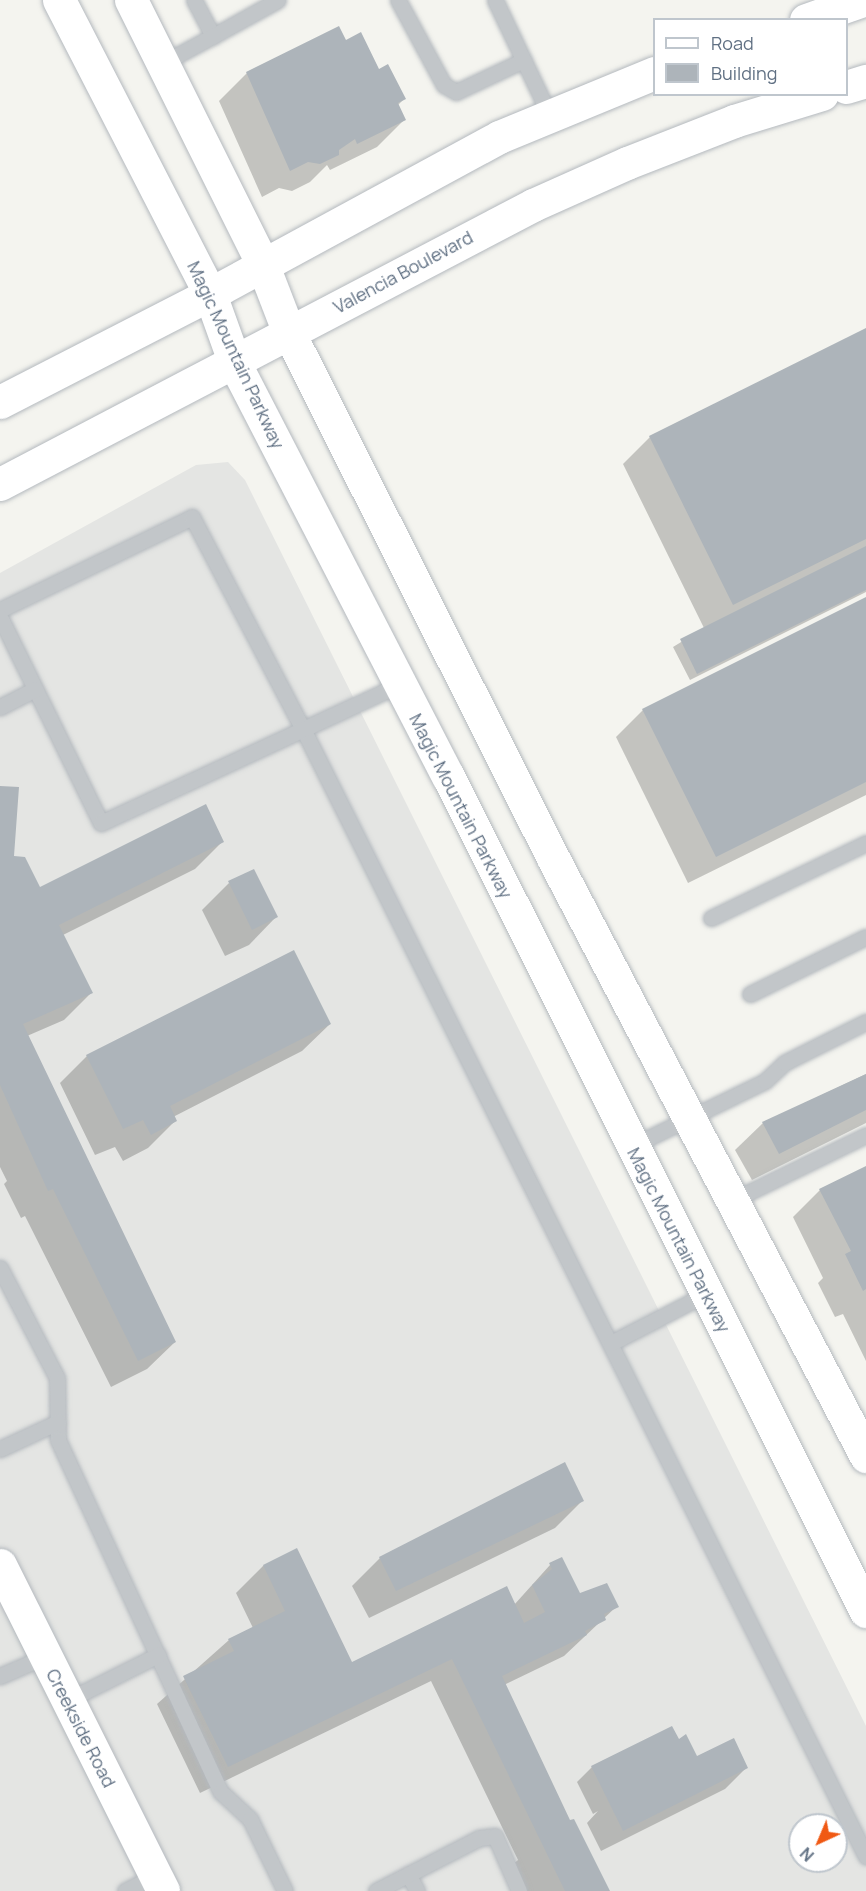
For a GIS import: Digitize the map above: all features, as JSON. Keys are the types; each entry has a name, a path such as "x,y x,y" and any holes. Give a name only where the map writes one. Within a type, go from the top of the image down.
{"main road":[{"name":"Magic Mountain Parkway","path":"59,0 210,294 236,364 866,1611"},
{"path":"131,0 262,263 289,333 554,860 866,1456"},
{"path":"811,18 858,1"},
{"path":"0,402 210,294 262,263 499,137 653,73"},
{"path":"848,86 866,81"},
{"name":"Valencia Boulevard","path":"0,484 236,364 289,333 469,237 627,163 734,121 815,96"},
{"name":"Creekside Road","path":"0,1564 159,1884"}],"lane":[{"path":"194,0 213,36"},
{"path":"164,63 278,0"},
{"path":"398,0 444,85 456,92 524,60"},
{"path":"495,0 550,116"},
{"path":"0,610 192,517 304,731 866,1856"},
{"path":"0,617 101,823 398,686"},
{"path":"0,707 35,689"},
{"path":"711,918 866,843"},
{"path":"750,994 866,936"},
{"path":"632,1146 765,1081 784,1063 866,1022"},
{"path":"733,1200 866,1135"},
{"path":"0,1268 57,1378 58,1440 221,1792 250,1820 285,1891"},
{"path":"611,1343 706,1294"},
{"path":"0,1449 58,1422"},
{"path":"68,1700 158,1655"},
{"path":"0,1676 46,1656"},
{"path":"376,1891 479,1838 495,1836 519,1891"},
{"path":"408,1874 417,1891"},
{"path":"125,1891 159,1884"}],"shaded area":[{"path":"228,462 245,480 866,1726 866,1891 0,1891 0,573 196,465"}],"building":[{"path":"339,26 346,40 361,32 379,69 388,64 406,99 398,103 406,120 357,144 355,139 339,150 339,155 320,164 308,162 290,171 246,72"},
{"path":"866,328 866,539 733,605 649,436"},
{"path":"866,546 866,590 697,674 680,639"},
{"path":"866,597 866,782 716,857 642,709"},
{"path":"0,786 19,787 14,856 25,857 40,887 206,804 224,842 59,925 93,993 23,1024 176,1342 138,1361 53,1189 48,1191 0,1085"},
{"path":"254,869 278,917 252,930 228,881"},
{"path":"294,950 331,1024 170,1106 177,1121 151,1135 143,1120 123,1129 86,1055"},
{"path":"866,1074 866,1110 779,1154 762,1122"},
{"path":"866,1166 866,1289 863,1291 845,1254 851,1251 819,1189"},
{"path":"565,1462 584,1501 396,1591 379,1557"},
{"path":"297,1548 352,1662 507,1586 524,1623 545,1612 532,1585 552,1569 549,1563 562,1557 580,1593 607,1583 619,1607 604,1614 606,1620 585,1631 587,1635 502,1676 570,1820 574,1819 610,1891 565,1891 452,1659 228,1767 183,1676 234,1651 228,1639 285,1611 263,1565"},
{"path":"672,1726 679,1739 686,1734 697,1756 734,1738 748,1768 623,1831 591,1766"}]}
